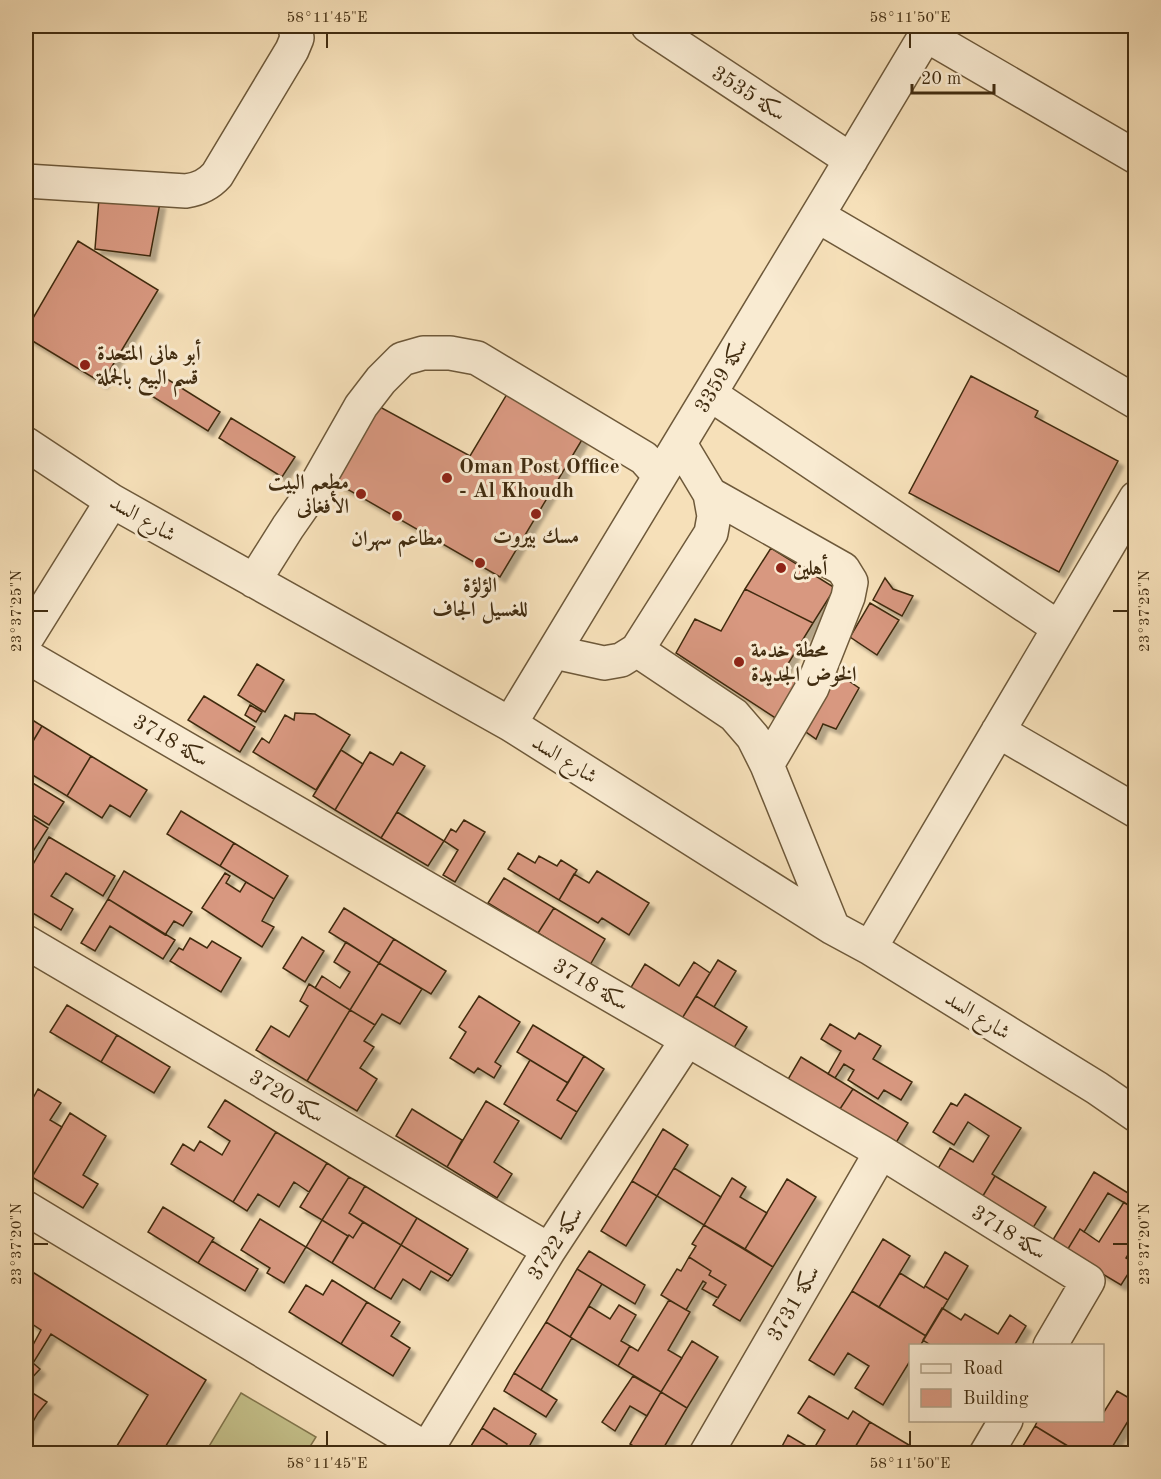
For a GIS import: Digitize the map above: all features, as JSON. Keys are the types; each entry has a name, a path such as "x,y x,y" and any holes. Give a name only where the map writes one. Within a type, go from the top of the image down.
{"street":[{"path":"26,181 186,191 203,187 218,175 292,50 297,38 295,26"},
{"name":"سكة 3535","path":"648,26 851,160"},
{"path":"928,30 1136,157"},
{"name":"سكة 3359","path":"510,724 928,30"},
{"path":"818,216 1136,402"},
{"path":"254,581 311,494 360,406 402,359 423,353 450,353 477,358 644,458 660,476"},
{"path":"710,394 1059,628"},
{"name":"شارع السد","path":"26,444 112,501 510,724 833,928 870,948 1097,1088 1136,1115"},
{"path":"554,652 604,663 621,660 637,650 711,533 714,516 710,494 680,444"},
{"path":"710,494 843,569 851,582 848,597 812,688 767,765"},
{"path":"870,948 1136,498"},
{"path":"26,639 112,501"},
{"path":"637,650 734,715 753,737 767,765 833,928"},
{"name":"سكة 3718","path":"26,656 881,1152 1088,1281 1051,1344"},
{"path":"998,731 1136,811"},
{"name":"سكة 3720","path":"26,942 549,1250"},
{"name":"سكة 3722","path":"26,1208 425,1451 549,1250 687,1040"},
{"name":"شارع السد","path":"1097,1088 1136,1105"},
{"name":"سكة 3731","path":"706,1454 881,1152"},
{"path":"986,1454 1005,1422"}],"shaded area":[{"path":"241,1393 316,1437 306,1453 205,1453"}],"building":[{"path":"99,198 160,203 150,256 95,249"},
{"path":"78,241 158,290 102,383 26,337 26,330"},
{"path":"159,374 220,412 208,431 147,393"},
{"path":"971,376 1038,411 1035,417 1118,461 1059,572 909,493"},
{"path":"513,384 589,428 500,577 314,470 358,395 470,456"},
{"path":"231,418 295,457 282,477 219,438"},
{"name":"أهلين","path":"771,548 835,588 813,623 745,589"},
{"path":"885,578 893,589 913,596 902,616 873,600"},
{"name":"محطة خدمة الخوض الجديدة","path":"745,589 813,623 783,672 805,686 783,723 676,653 695,619 721,631"},
{"path":"870,603 899,620 877,655 850,637"},
{"path":"257,664 284,680 265,712 238,695"},
{"path":"830,668 859,688 836,729 823,724 816,739 796,725"},
{"path":"204,696 255,727 240,752 188,720"},
{"path":"250,705 262,712 256,722 245,715"},
{"path":"295,713 315,714 350,735 316,790 253,752 262,738 269,743 285,715 294,720"},
{"path":"26,716 42,726 26,753"},
{"path":"42,726 91,756 67,796 26,771 26,753"},
{"path":"341,750 363,764 335,810 313,796"},
{"path":"370,752 393,765 401,752 425,766 381,838 335,810"},
{"path":"91,756 147,790 130,817 110,805 102,818 67,796"},
{"path":"31,782 64,802 49,825 26,811 26,790"},
{"path":"181,811 234,843 220,866 167,834"},
{"path":"397,812 444,841 428,866 381,838"},
{"path":"26,814 48,828 32,853 26,849"},
{"path":"464,820 485,832 455,882 443,875 458,850 444,841 451,829 456,832"},
{"path":"49,837 115,876 103,896 66,873 51,896 73,909 61,930 26,909 26,876"},
{"path":"234,843 288,876 274,899 220,866"},
{"path":"518,853 535,863 539,856 557,866 561,860 577,870 559,900 508,869"},
{"path":"124,871 192,912 183,926 174,921 165,935 108,899"},
{"path":"597,871 649,903 629,935 602,918 598,923 559,900 574,874 589,883"},
{"path":"225,873 230,876 226,883 240,892 246,882 274,899 262,921 274,927 262,947 202,908"},
{"path":"504,878 554,908 538,933 488,903"},
{"path":"108,899 175,940 163,959 110,926 95,951 81,943"},
{"path":"344,908 394,939 379,963 329,932"},
{"path":"554,908 605,939 590,965 538,933"},
{"path":"302,937 324,951 305,982 283,968"},
{"path":"190,938 207,948 212,941 241,958 221,992 170,961 179,948 183,950"},
{"path":"394,939 446,971 431,994 379,963"},
{"path":"346,942 379,963 350,1010 315,988 322,976 340,988 350,972 334,962"},
{"path":"718,960 736,971 714,1007 696,996"},
{"path":"694,962 710,973 681,1020 630,989 645,964 679,986"},
{"path":"379,963 422,989 400,1024 382,1014 375,1025 350,1010"},
{"path":"309,984 350,1010 307,1081 256,1050 271,1026 289,1037 308,1006 300,1001"},
{"path":"479,996 520,1022 495,1062 501,1066 494,1078 478,1068 474,1073 450,1058 466,1032 459,1027"},
{"path":"696,996 747,1027 732,1051 681,1020"},
{"path":"67,1005 117,1035 101,1062 50,1032"},
{"path":"350,1010 375,1025 364,1041 374,1047 360,1068 377,1079 357,1111 307,1081"},
{"path":"830,1024 855,1039 859,1033 881,1046 873,1059 912,1082 901,1100 884,1090 878,1099 848,1080 854,1070 844,1064 835,1078 828,1074 841,1051 821,1039"},
{"path":"533,1025 584,1056 568,1083 517,1052"},
{"path":"117,1035 170,1067 154,1093 101,1062"},
{"path":"584,1056 604,1069 577,1112 557,1100"},
{"path":"801,1057 853,1089 838,1112 787,1081"},
{"path":"530,1060 568,1083 557,1100 577,1112 561,1139 504,1104"},
{"path":"38,1089 61,1103 50,1120 62,1127 32,1177 26,1173 26,1093 33,1098"},
{"path":"853,1089 908,1123 894,1146 838,1112"},
{"path":"965,1094 1021,1128 992,1174 995,1176 981,1199 936,1172 950,1148 973,1162 989,1136 968,1122 954,1145 933,1132 951,1103 957,1106"},
{"path":"225,1100 276,1132 233,1202 171,1164 183,1144 194,1151 200,1141 222,1155 230,1141 208,1127"},
{"path":"486,1101 519,1121 494,1162 512,1174 497,1198 447,1167"},
{"path":"412,1109 462,1140 447,1167 396,1136"},
{"path":"70,1113 106,1136 83,1175 98,1184 83,1208 32,1177"},
{"path":"663,1129 688,1145 657,1196 632,1181"},
{"path":"276,1132 327,1163 309,1192 294,1182 279,1207 258,1194 247,1211 233,1202"},
{"path":"327,1163 349,1177 322,1220 300,1207"},
{"path":"674,1168 721,1197 704,1225 657,1196"},
{"path":"1094,1172 1136,1198 1136,1205 1133,1208 1108,1193 1084,1232 1080,1229 1066,1252 1051,1243"},
{"path":"995,1176 1046,1207 1031,1231 981,1199"},
{"path":"349,1177 365,1186 349,1213 363,1222 353,1238 322,1220"},
{"path":"732,1178 746,1187 740,1197 767,1213 745,1249 704,1225"},
{"path":"787,1179 816,1197 773,1267 745,1249"},
{"path":"632,1181 657,1196 626,1246 601,1231"},
{"path":"365,1186 417,1218 401,1245 349,1213"},
{"path":"1124,1202 1133,1208 1136,1205 1136,1246 1134,1245 1126,1258 1135,1263 1121,1285 1066,1252 1080,1229 1099,1242"},
{"path":"163,1207 214,1238 198,1263 148,1232"},
{"path":"417,1218 468,1249 452,1276 401,1245"},
{"path":"260,1219 306,1247 284,1283 267,1273 270,1268 241,1250"},
{"path":"322,1220 348,1236 332,1263 306,1247"},
{"path":"363,1222 401,1245 374,1289 332,1263 349,1235 353,1238"},
{"path":"704,1225 773,1267 740,1321 713,1305 726,1285 709,1275 711,1271 689,1257 696,1246 692,1244"},
{"path":"883,1239 910,1256 879,1307 852,1291"},
{"path":"212,1241 258,1269 245,1291 198,1263"},
{"path":"401,1245 452,1276 448,1281 431,1271 420,1290 403,1279 391,1299 374,1289"},
{"path":"589,1251 645,1285 635,1304 577,1269"},
{"path":"945,1252 968,1266 948,1300 925,1286"},
{"path":"689,1257 711,1271 709,1275 726,1285 718,1298 702,1289 706,1283 703,1281 686,1310 661,1295 677,1269 681,1271"},
{"path":"26,1268 206,1380 161,1454 112,1454 148,1395 51,1334 33,1363 40,1369 29,1381 26,1389 26,1358 41,1330 26,1320"},
{"path":"577,1269 602,1284 570,1337 546,1322"},
{"path":"900,1273 948,1300 926,1336 879,1307"},
{"path":"332,1280 367,1302 341,1344 289,1312 306,1285 323,1295"},
{"path":"852,1291 926,1336 921,1344 909,1344 909,1363 883,1405 855,1388 869,1366 848,1353 834,1375 809,1360"},
{"path":"669,1300 690,1312 668,1350 682,1358 661,1392 618,1366 630,1346 638,1351"},
{"path":"367,1302 400,1322 391,1336 410,1348 393,1376 341,1344"},
{"path":"619,1305 636,1315 621,1341 630,1346 618,1366 570,1337 589,1306 610,1319"},
{"path":"942,1308 961,1320 965,1314 998,1334 1010,1315 1026,1326 1015,1344 929,1344 923,1340"},
{"path":"546,1322 572,1338 541,1390 514,1373"},
{"path":"692,1341 718,1357 687,1408 661,1392"},
{"path":"514,1373 557,1400 546,1417 504,1391"},
{"path":"633,1376 661,1392 647,1416 630,1406 615,1431 602,1422"},
{"path":"26,1389 47,1402 26,1434"},
{"path":"1117,1391 1136,1402 1136,1408 1108,1454 1081,1454 1035,1426 1037,1422 1104,1422 1104,1412"},
{"path":"661,1392 687,1408 660,1454 646,1454 630,1444"},
{"path":"809,1396 848,1419 853,1411 870,1422 851,1454 778,1454 788,1435 813,1450 825,1430 798,1413"},
{"path":"494,1408 536,1434 525,1454 501,1453 507,1444 482,1428"},
{"path":"870,1422 914,1448 923,1454 851,1454"},
{"path":"1035,1426 1061,1442 1081,1454 1018,1454"},
{"path":"482,1428 507,1444 501,1453 503,1454 466,1454"}],"place":[{"name":"أبو هانى المتحدة قسم البيع بالجملة","path":"85,365"},
{"name":"Oman Post Office - Al Khoudh","path":"447,478"},
{"name":"مطعم البيت الأفغانى","path":"361,494"},
{"name":"مسك بيروت","path":"536,514"},
{"name":"مطاعم سهران","path":"397,516"},
{"name":"الؤلؤة للغسيل الجاف","path":"480,563"},
{"name":"أهلين","path":"781,568"},
{"name":"محطة خدمة الخوض الجديدة","path":"739,662"}]}
